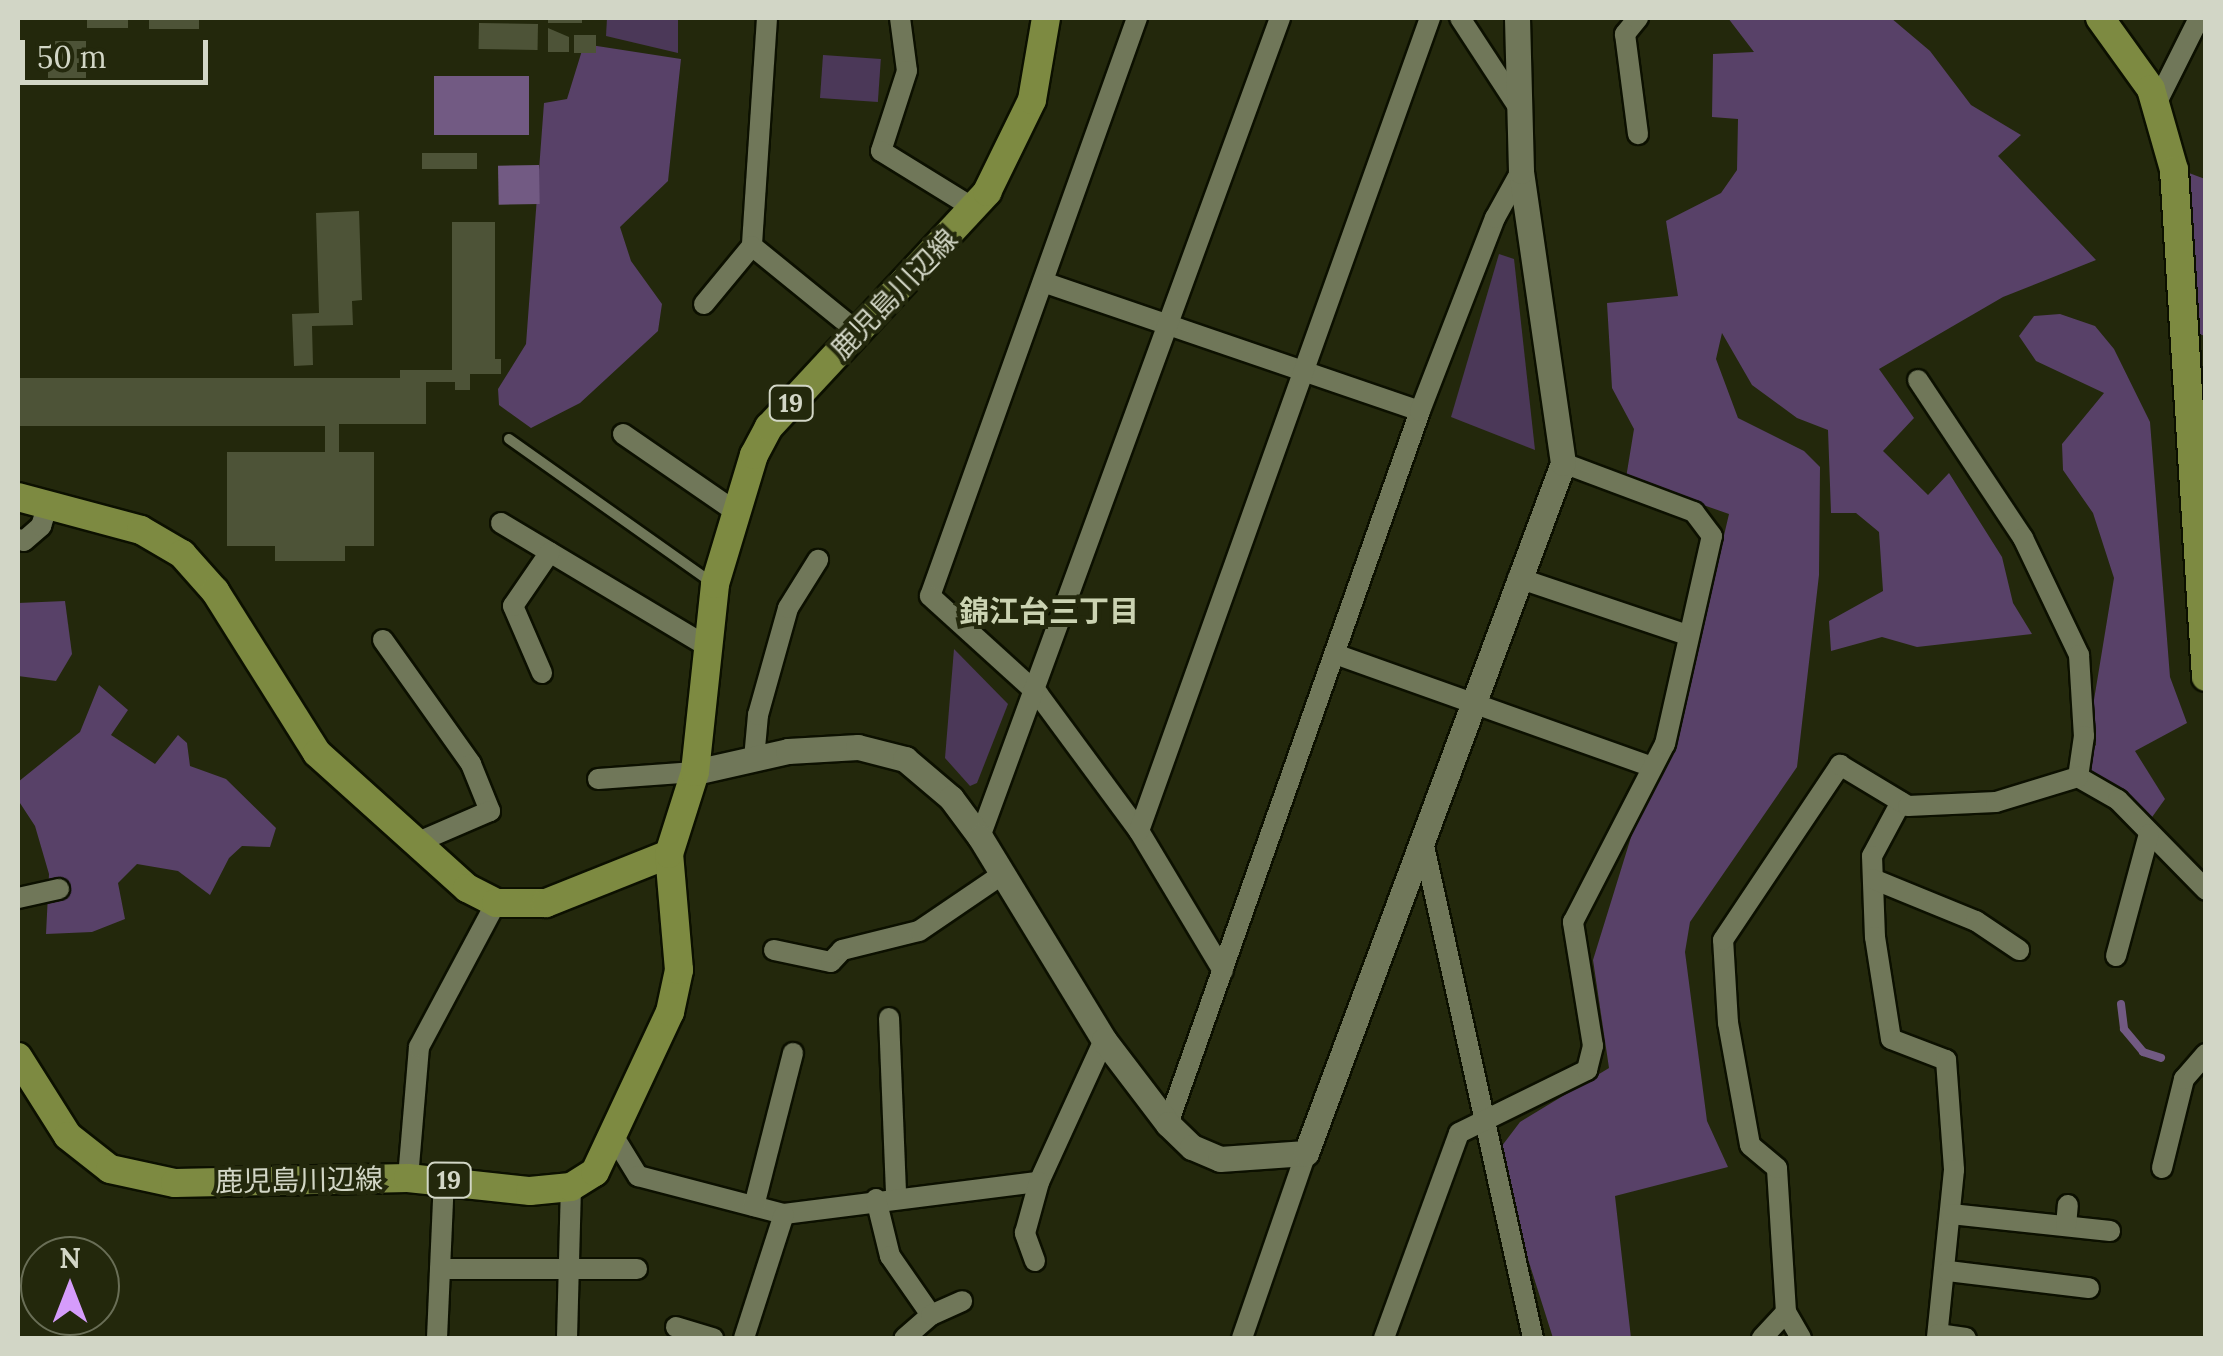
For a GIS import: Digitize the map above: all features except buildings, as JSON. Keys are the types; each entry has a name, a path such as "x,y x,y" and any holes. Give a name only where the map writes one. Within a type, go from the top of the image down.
{"main road":[{"name":"鹿児島川辺線","path":"18,1057 68,1136 110,1170 175,1183 408,1178 530,1192 571,1187 594,1172 614,1137 670,1012 680,970 669,854 696,772 715,584 733,510 769,427 975,208 1024,122 1046,18"},
{"path":"2100,18 2157,102 2174,170 2206,677"},
{"path":"18,497 141,530 182,554 215,592 317,752 438,866 496,904 546,903 669,854"}],"street":[{"path":"704,304 752,246 767,18"},
{"path":"900,18 908,70 882,151 975,208"},
{"path":"1137,18 930,596 1038,694 1138,831 1223,971"},
{"path":"980,837 1038,694 1280,18"},
{"path":"1138,831 1430,18"},
{"path":"1460,18 1520,109"},
{"path":"1242,1338 1364,986 1424,846 1472,699 1563,462 1521,171 1516,18"},
{"path":"1638,18 1625,34 1638,134"},
{"path":"2157,102 2198,18"},
{"path":"1168,1124 1420,411 1495,218 1521,171"},
{"path":"752,246 858,332"},
{"path":"1043,282 1420,411"},
{"path":"1918,380 2023,538 2079,655 2084,736 2078,778"},
{"path":"624,434 733,510"},
{"path":"1384,1338 1459,1134 1587,1070 1593,1046 1574,922 1650,766 1665,744 1712,536 1694,512 1563,462"},
{"path":"18,539 24,541 42,526 47,507"},
{"path":"501,524 708,647"},
{"path":"542,674 513,606 550,552"},
{"path":"754,759 758,715 788,608 818,560"},
{"path":"1518,578 1687,635"},
{"path":"384,640 472,764 490,810 416,843"},
{"path":"1335,654 1472,699 1650,766"},
{"path":"598,779 696,772 754,759 858,747 905,759 951,798 980,837 1104,1040 1168,1124 1192,1147 1220,1159 1306,1153"},
{"path":"1801,1338 1786,1312 1777,1168 1750,1145 1728,1023 1723,940 1840,766 1902,802 1996,802 2078,778 2118,800 2206,890"},
{"path":"1902,802 1872,856 1891,1038 1946,1060 1951,1214 1948,1271 1937,1336 1966,1338"},
{"path":"2116,956 2149,834"},
{"path":"1424,846 1531,1337"},
{"path":"774,950 831,962 842,950 920,931 1002,874"},
{"path":"1873,880 1976,921 2019,950"},
{"path":"18,898 59,889"},
{"path":"408,1178 419,1047 496,904"},
{"path":"889,1018 886,1197 890,1256 931,1315"},
{"path":"1035,1261 1025,1233 1039,1182 1104,1040"},
{"path":"754,1206 793,1052"},
{"path":"2162,1168 2184,1079 2206,1054"},
{"path":"614,1137 638,1176 784,1214 886,1197 1039,1182"},
{"path":"437,1338 444,1180"},
{"path":"567,1338 571,1187"},
{"path":"744,1338 784,1214"},
{"path":"1951,1214 2067,1216 2110,1231"},
{"path":"440,1269 637,1269"},
{"path":"1948,1271 2089,1288"},
{"path":"904,1338 931,1315 962,1301"},
{"path":"1762,1338 1786,1312"},
{"path":"676,1327 713,1338"}],"lane":[{"path":"509,439 715,584"}],"shaded area":[{"path":"607,18 678,18 678,53 606,36"},
{"path":"1728,18 1891,18 1930,51 1971,105 2021,135 1998,156 2096,260 2003,297 1879,369 1914,418 1883,451 1928,495 1949,473 2002,557 2013,603 2032,634 1917,647 1882,637 1831,651 1829,621 1883,591 1879,532 1856,513 1831,513 1828,430 1797,418 1752,385 1722,333 1716,359 1738,418 1804,451 1820,467 1819,575 1797,767 1690,922 1685,952 1707,1121 1728,1167 1615,1196 1631,1338 1553,1338 1495,1155 1520,1122 1609,1068 1593,960 1636,821 1675,744 1729,514 1626,478 1634,429 1612,388 1607,303 1678,296 1666,221 1721,193 1737,170 1738,119 1712,117 1713,54 1754,52"},
{"path":"584,44 681,59 668,181 620,227 631,261 662,304 658,331 580,403 531,428 499,405 498,389 526,344 544,103 567,99"},
{"path":"823,55 881,59 878,102 820,98"},
{"path":"434,76 529,76 529,135 434,135"},
{"path":"539,165 540,204 499,205 498,166"},
{"path":"2189,173 2205,179 2205,336 2199,334"},
{"path":"1499,254 1514,259 1535,450 1451,417"},
{"path":"2060,314 2095,326 2114,349 2150,422 2170,677 2187,723 2135,751 2165,799 2140,834 2095,787 2081,761 2096,745 2092,712 2114,578 2093,513 2063,470 2062,444 2104,393 2036,361 2019,336 2034,316"},
{"path":"65,601 72,654 56,681 18,676 18,603"},
{"path":"954,649 1008,704 977,783 970,786 945,758"},
{"path":"99,685 128,710 111,735 155,764 178,735 187,743 190,766 226,779 276,828 270,847 242,846 229,858 210,895 178,871 137,864 118,883 125,919 92,932 46,934 49,874 35,826 18,800 18,782 80,732"}],"waterway":[{"path":"2121,1004 2124,1029 2143,1052 2161,1058"}],"district":[{"name":"錦江台三丁目","path":"1049,611"}]}
